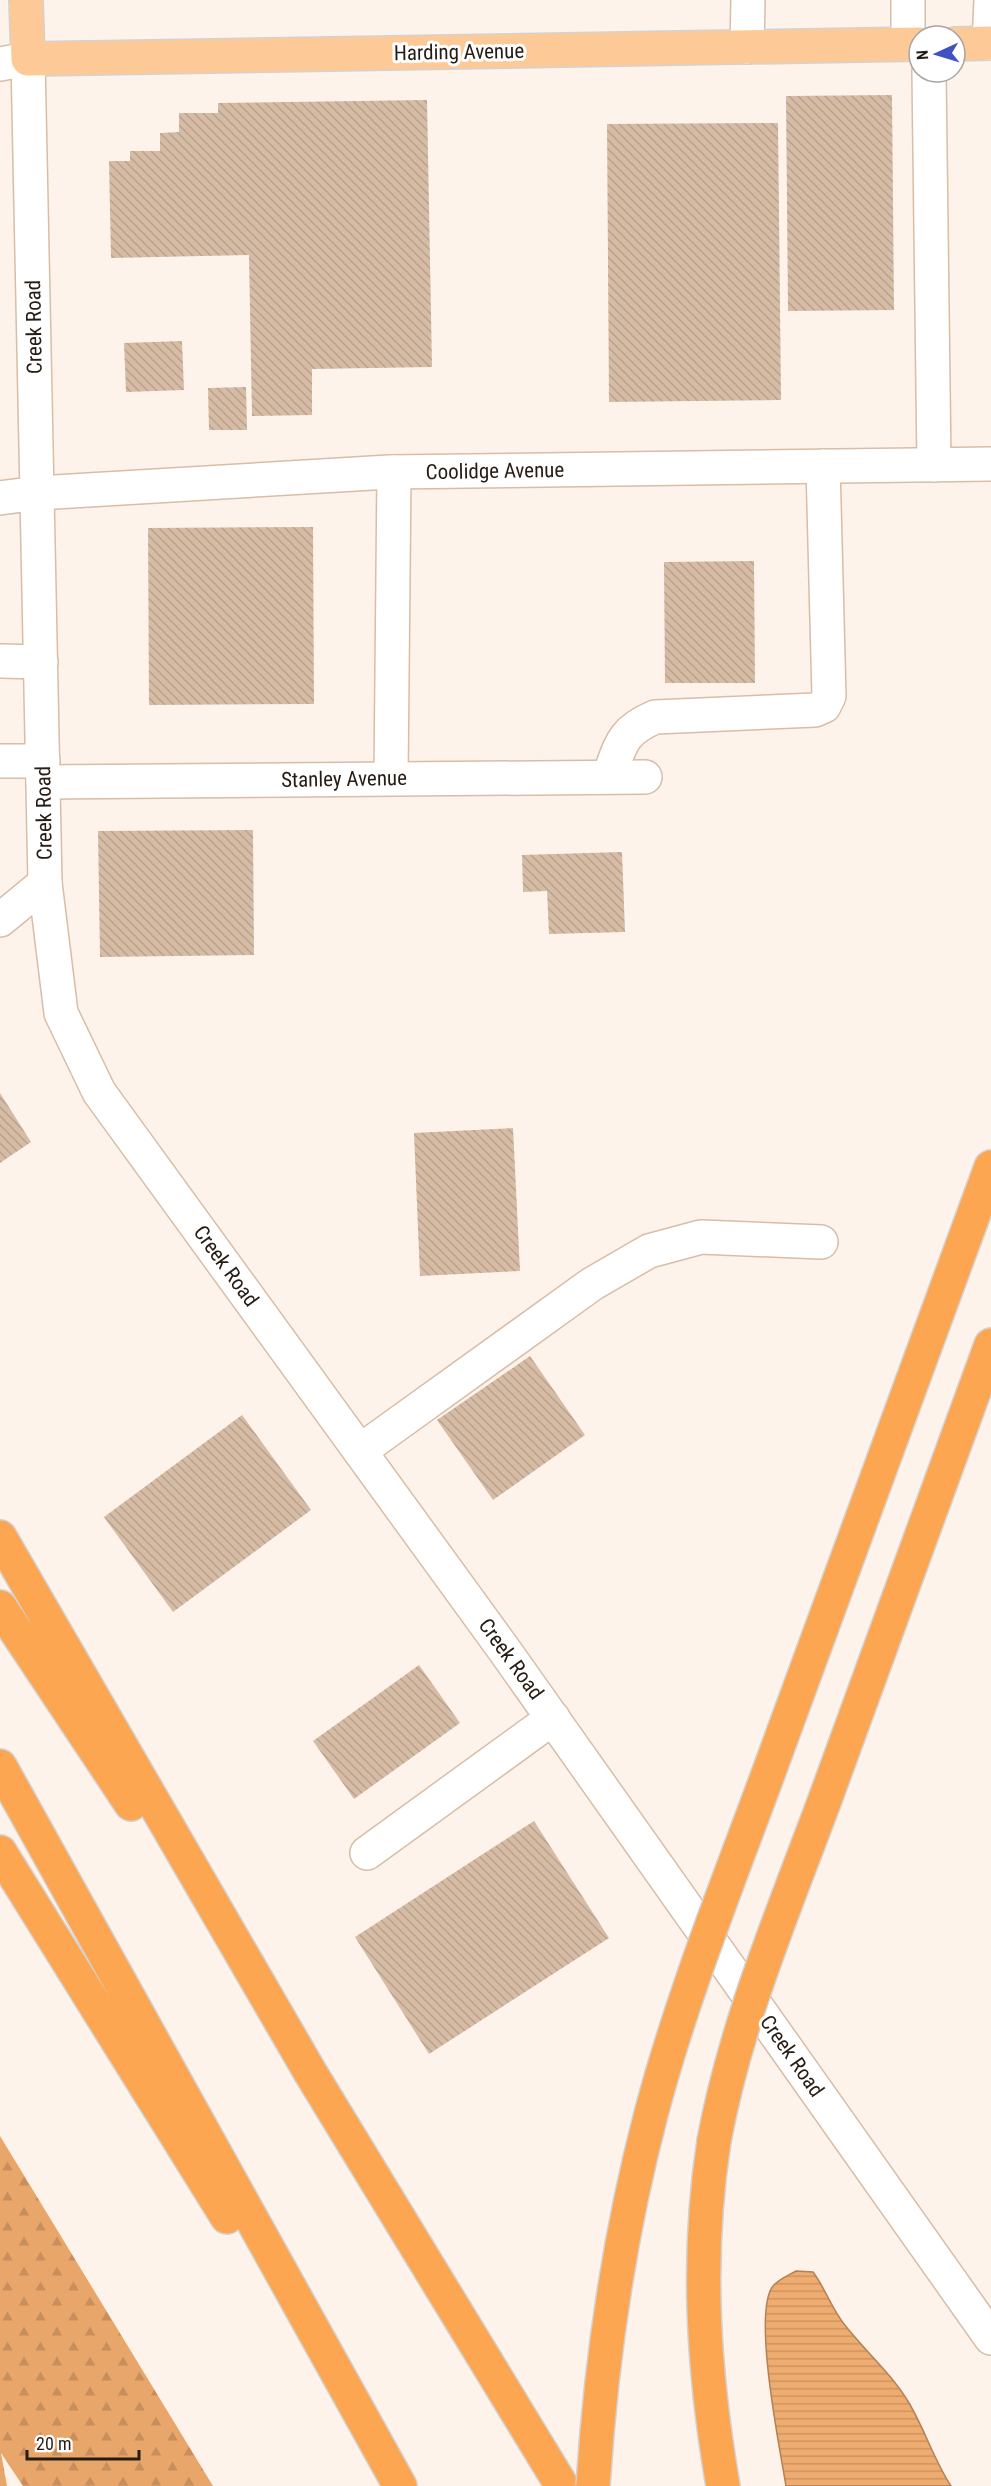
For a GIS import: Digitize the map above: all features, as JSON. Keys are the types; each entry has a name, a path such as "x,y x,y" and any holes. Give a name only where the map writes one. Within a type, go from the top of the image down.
{"highway":[{"path":"593,2486 601,2380 612,2294 651,2112 692,1985 991,1167"},
{"path":"723,2486 707,2375 703,2287 708,2180 722,2102 744,2018 991,1345"},
{"path":"0,1537 310,2072 562,2486"},
{"path":"0,1607 310,2072"},
{"path":"0,1766 400,2486"},
{"path":"0,1852 393,2486"}],"main road":[{"name":"Creek Road","path":"14,61 26,0"},
{"path":"967,44 990,43"},
{"name":"Harding Avenue","path":"14,61 907,44"}],"street":[{"path":"747,47 748,0"},
{"path":"908,0 911,24"},
{"path":"990,43 991,0"},
{"name":"Creek Road","path":"14,61 38,493 45,883 61,1013 99,1092 553,1718 991,2338"},
{"path":"929,84 934,465"},
{"name":"Coolidge Avenue","path":"0,498 38,493 394,472 991,464"},
{"path":"609,776 621,746 634,726 655,717 815,710 824,706 829,696 823,466"},
{"path":"391,778 394,472"},
{"path":"0,661 41,662"},
{"name":"Stanley Avenue","path":"0,761 43,771 391,778 645,777"},
{"path":"0,920 45,883"},
{"path":"360,1451 583,1291 649,1251 701,1237 821,1242"},
{"path":"367,1853 553,1718"}],"green space":[{"path":"0,2136 213,2486 23,2486 1,2453 7,2486 0,2486"}],"shaded area":[{"path":"796,2271 813,2272 844,2324 902,2392 915,2413 951,2486 786,2486 769,2382 765,2323 767,2301 773,2286"}],"building":[{"path":"892,95 894,310 788,311 786,96"},
{"path":"427,100 432,367 312,369 312,415 252,416 249,255 111,258 109,161 130,161 130,151 160,151 160,133 179,132 179,113 218,113 218,103"},
{"path":"778,123 781,400 609,402 607,124"},
{"path":"182,341 184,390 126,392 124,343"},
{"path":"246,387 247,430 209,430 208,388"},
{"path":"313,527 314,704 149,705 148,528"},
{"path":"754,561 755,683 665,683 664,562"},
{"path":"253,830 254,955 100,957 98,831"},
{"path":"622,852 625,932 549,934 547,891 523,892 522,855"},
{"path":"0,1093 31,1142 0,1163"},
{"path":"513,1128 520,1271 420,1276 414,1133"},
{"path":"530,1356 585,1435 493,1500 437,1420"},
{"path":"242,1415 311,1510 173,1612 104,1517"},
{"path":"419,1665 460,1723 354,1799 313,1741"},
{"path":"534,1821 609,1938 429,2054 355,1937"}]}
